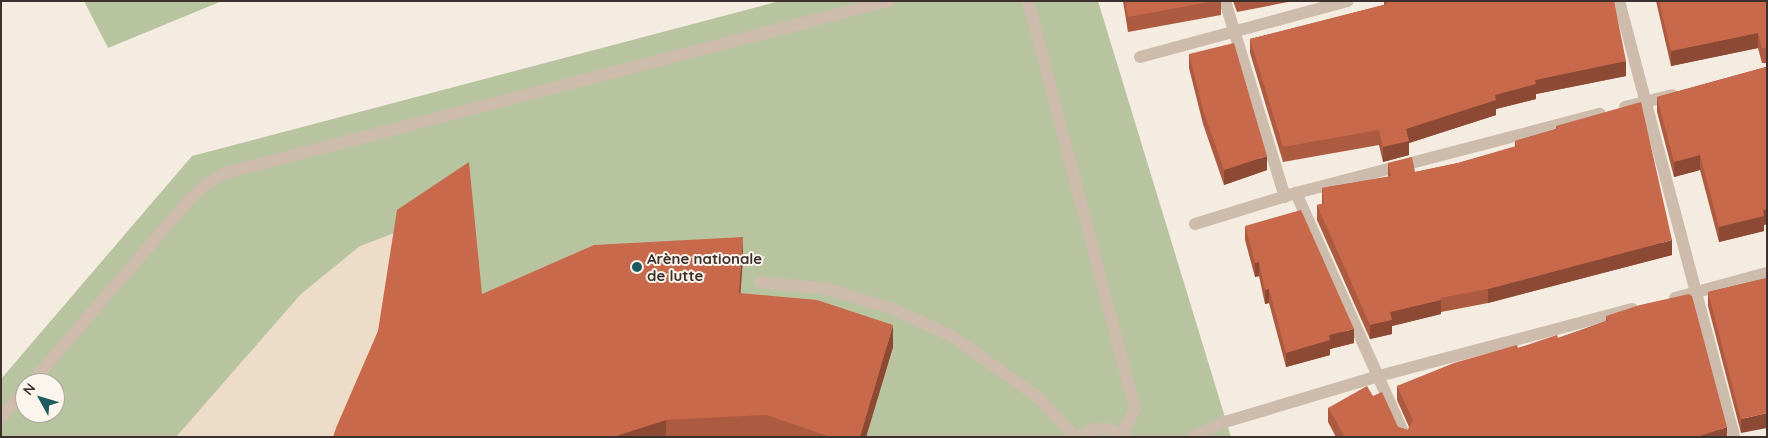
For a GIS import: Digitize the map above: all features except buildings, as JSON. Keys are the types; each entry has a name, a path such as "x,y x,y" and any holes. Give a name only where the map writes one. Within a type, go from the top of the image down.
{"street":[{"path":"40,373 190,199 206,184 225,173 888,1"},
{"path":"760,282 827,289 893,309 952,336 1039,398 1075,437 1095,429 1125,435 1135,409 1028,1"},
{"path":"1225,1 1290,195 1404,437"},
{"path":"1140,56 1348,1"},
{"path":"1619,1 1734,437"},
{"path":"1195,224 1290,195 1683,92"},
{"path":"1192,437 1224,422 1375,377 1767,273"},
{"path":"1,418 15,402"}],"green space":[{"path":"84,1 222,1 108,48"},
{"name":"Arène nationale de lutte","path":"780,1 1098,1 1231,437 1,437 1,379 192,156"}],"shaded area":[{"path":"397,232 378,353 341,437 176,437 301,294 360,246"}],"place":[{"name":"Arène nationale de lutte","path":"637,267"}]}
